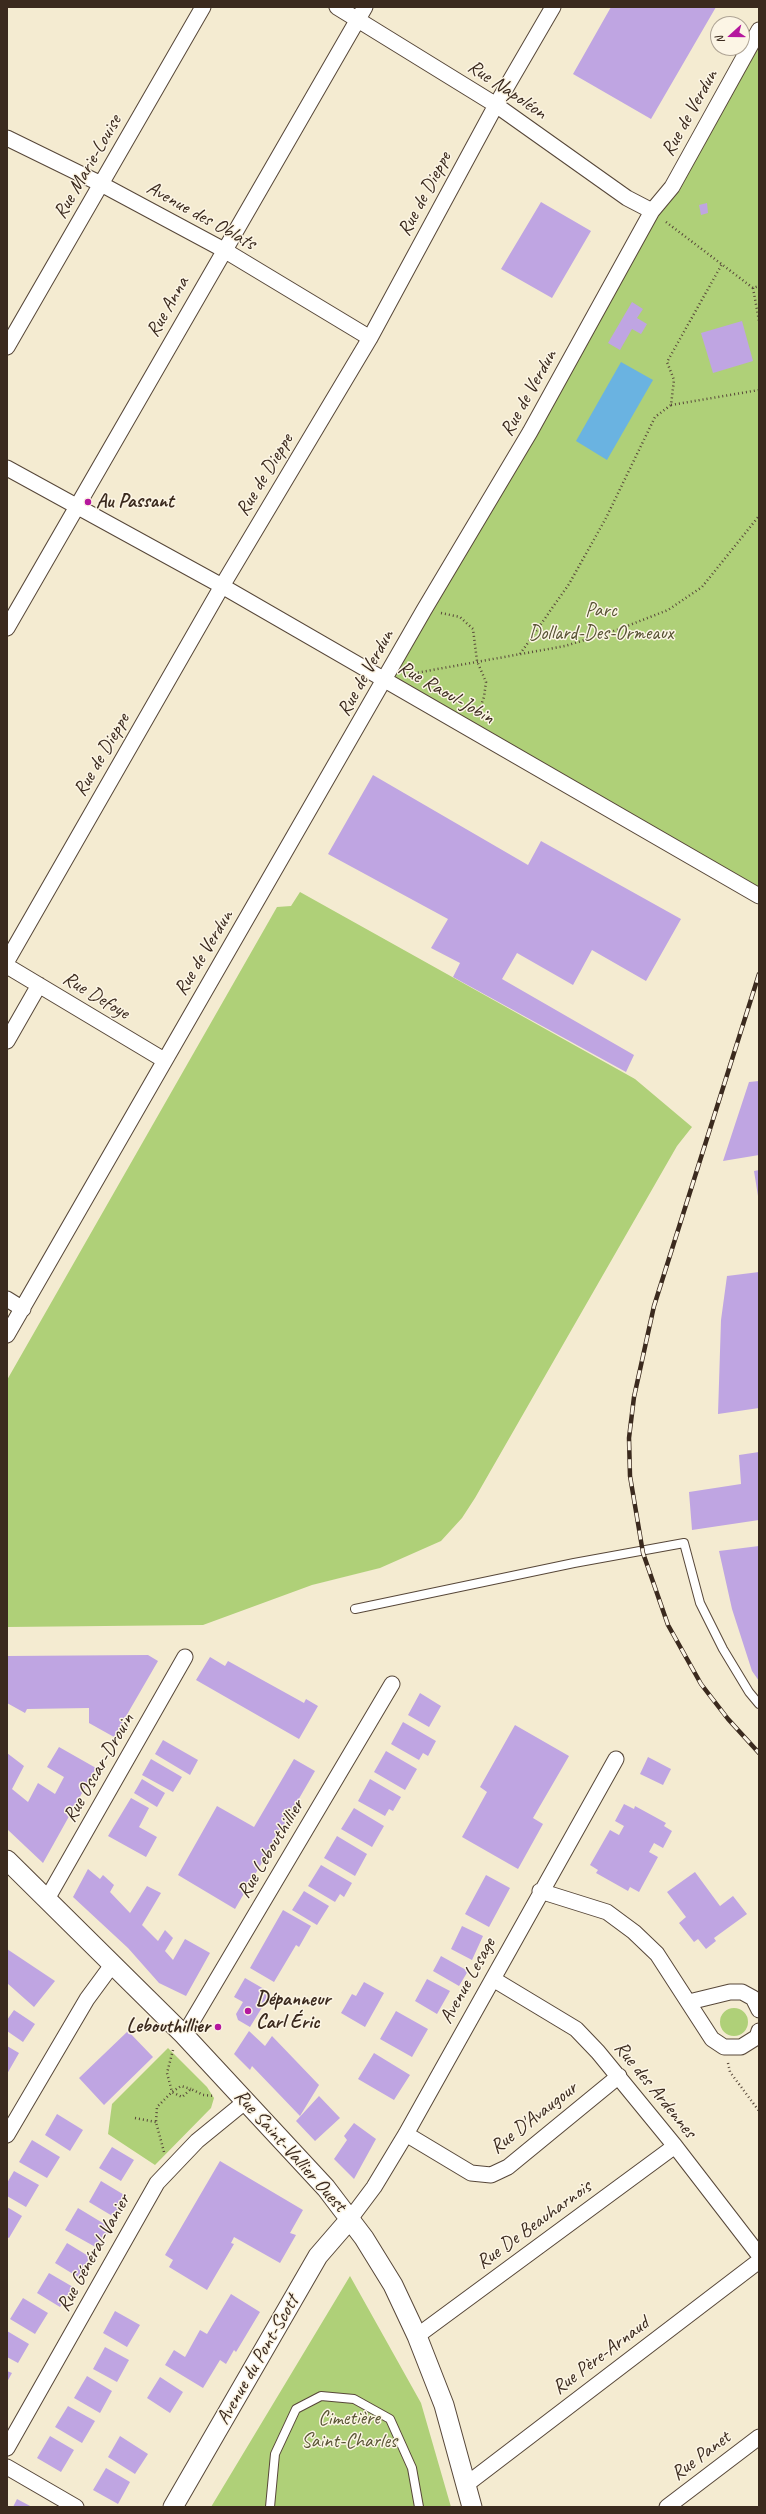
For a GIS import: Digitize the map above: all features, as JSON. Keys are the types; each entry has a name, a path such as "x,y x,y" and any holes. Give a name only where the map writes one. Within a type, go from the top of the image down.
{"street":[{"name":"Rue Marie-Louise","path":"7,347 203,7"},
{"name":"Rue Napoléon","path":"337,7 362,13 496,105 627,198 652,211"},
{"name":"Rue de Dieppe","path":"7,961 222,586 370,338 496,105 553,7"},
{"name":"Rue Anna","path":"7,628 362,13"},
{"name":"Rue de Verdun","path":"7,1335 164,1060 384,682 424,610 530,432 652,211 672,187 759,30"},
{"name":"Avenue des Oblats","path":"7,138 101,184 224,250 370,338"},
{"name":"Rue Raoul-Jobin","path":"7,468 222,586 384,682 759,896"},
{"name":"Rue Defoye","path":"7,966 164,1060"},
{"path":"7,1041 39,985"},
{"path":"7,1299 23,1309"},
{"name":"Rue Oscar-Drouin","path":"47,1899 185,1657"},
{"name":"Rue Lebouthillier","path":"184,2034 392,1684"},
{"name":"Avenue Lesage","path":"350,2219 374,2186 406,2134 493,1979 540,1891 616,1759"},
{"name":"Rue Saint-Vallier Ouest","path":"7,1860 112,1965 184,2034 326,2188 350,2219 393,2285 417,2336 444,2405 467,2484 472,2507"},
{"path":"540,1891 607,1912 634,1932 657,1954 689,2002 702,2026 712,2038 724,2047 741,2047 757,2037 759,2031"},
{"path":"7,2136 86,1999 112,1965"},
{"name":"Rue des Ardennes","path":"493,1979 576,2029 619,2076 759,2255"},
{"path":"689,2002 742,1992 753,1998 759,2010"},
{"name":"Rue D'Avaugour","path":"406,2134 471,2173 491,2175 508,2167 619,2076"},
{"name":"Rue Général-Vanier","path":"7,2448 157,2183 197,2141 246,2100"},
{"name":"Rue De Beauharnois","path":"417,2336 675,2146"},
{"name":"Avenue du Pont-Scott","path":"173,2507 318,2256 350,2219"},
{"name":"Rue Père-Arnaud","path":"467,2484 759,2260"},
{"name":"Rue Panet","path":"667,2507 759,2437"},
{"path":"7,2467 76,2507"}],"lane":[{"path":"356,1610 574,1563 684,1543 700,1604 723,1649 749,1692 759,1704"},
{"path":"270,2507 275,2454 296,2409 321,2396 354,2399 390,2419 412,2468 419,2507"}],"path":[{"path":"652,211 753,288 759,321"},
{"path":"671,404 674,380 667,362 722,264"},
{"path":"753,288 759,286"},
{"path":"520,654 569,584 606,518 655,417 671,404 759,390"},
{"path":"384,682 418,672 565,646 668,610 702,587 759,516"},
{"path":"424,610 460,617 473,629 477,661 486,682 484,697 479,712 469,730"},
{"path":"184,2034 171,2053 167,2073 172,2092 182,2097 191,2089"},
{"path":"724,2047 730,2072 759,2111"},
{"path":"175,2164 164,2152 156,2122 157,2108 172,2092 181,2086 203,2095 246,2100"},
{"path":"135,2118 156,2122"}],"green space":[{"name":"Parc Dollard-Des-Ormeaux","path":"759,30 759,896 384,682 744,56 750,56 750,46"},
{"path":"300,892 635,1079 692,1127 677,1146 475,1498 462,1518 441,1541 380,1568 312,1585 203,1625 7,1627 7,1380 277,907 291,906"},
{"path":"734,2008 744,2012 748,2022 744,2032 734,2036 724,2032 720,2022 724,2012"},
{"path":"168,2048 207,2087 214,2098 211,2108 155,2165 108,2134 112,2104"},
{"name":"Cimetière Saint-Charles","path":"350,2276 421,2403 451,2507 211,2507"}],"water":[{"path":"621,362 653,380 607,460 576,441"}],"building":[{"path":"611,7 716,7 651,119 573,74"},
{"path":"541,202 591,231 552,298 501,269"},
{"path":"707,203 708,213 701,215 699,205"},
{"path":"632,302 643,309 637,318 647,324 641,334 632,329 620,350 608,343"},
{"path":"742,321 753,361 713,373 701,333"},
{"path":"373,775 528,865 541,841 681,919 646,981 592,950 573,985 517,953 502,979 634,1055 626,1072 453,977 460,963 431,948 448,919 328,854"},
{"path":"759,1081 759,1155 723,1161 749,1082"},
{"path":"759,1170 759,1196 758,1196 754,1171"},
{"path":"759,1272 759,1408 718,1414 721,1320 727,1276"},
{"path":"759,1452 759,1520 692,1530 689,1492 741,1484 739,1455"},
{"path":"759,1546 759,1681 752,1671 732,1609 719,1551"},
{"path":"148,1655 158,1661 114,1737 89,1723 89,1708 27,1709 25,1713 7,1703 7,1656"},
{"path":"210,1657 225,1666 228,1661 304,1703 306,1699 318,1706 299,1739 196,1680"},
{"path":"420,1693 441,1706 429,1727 408,1715"},
{"path":"403,1722 436,1741 428,1756 423,1753 419,1760 391,1744"},
{"path":"515,1725 569,1756 533,1818 543,1824 518,1869 462,1837 487,1792 480,1787"},
{"path":"163,1740 198,1760 190,1775 155,1754"},
{"path":"59,1747 96,1768 43,1863 7,1829 7,1753 24,1766 12,1789 28,1802 38,1783 55,1794 64,1777 47,1767"},
{"path":"386,1751 417,1769 405,1790 374,1772"},
{"path":"648,1757 671,1769 663,1785 640,1774"},
{"path":"151,1759 182,1777 173,1792 142,1775"},
{"path":"294,1759 315,1771 235,1909 178,1875 217,1806 254,1827"},
{"path":"142,1779 165,1793 157,1807 134,1793"},
{"path":"370,1779 401,1797 393,1811 389,1809 385,1816 358,1801"},
{"path":"131,1798 149,1808 139,1827 157,1837 146,1857 108,1836"},
{"path":"624,1804 634,1809 635,1806 666,1823 664,1826 672,1831 663,1848 654,1843 649,1852 658,1857 639,1892 630,1887 628,1891 596,1873 598,1870 590,1865 610,1830 619,1835 624,1826 615,1821"},
{"path":"354,1808 384,1826 372,1847 341,1829"},
{"path":"337,1836 367,1854 355,1876 324,1858"},
{"path":"321,1865 352,1883 344,1897 340,1894 335,1902 308,1886"},
{"path":"88,1869 100,1879 103,1875 114,1885 110,1892 130,1913 147,1886 161,1893 142,1925 158,1941 165,1930 173,1938 165,1951 173,1960 185,1939 210,1953 186,1996 159,1983 128,1948 73,1897"},
{"path":"695,1872 720,1906 733,1896 747,1914 714,1938 716,1941 706,1949 698,1939 694,1942 679,1923 686,1917 667,1892"},
{"path":"486,1875 510,1888 489,1927 465,1914"},
{"path":"304,1891 329,1906 317,1925 292,1910"},
{"path":"283,1910 311,1926 299,1947 296,1945 274,1982 250,1968"},
{"path":"462,1926 483,1936 472,1960 451,1949"},
{"path":"7,1949 55,1981 34,2007 7,1983"},
{"path":"441,1956 468,1971 459,1986 433,1971"},
{"path":"245,1978 271,1993 250,2027 238,2020 236,2014 243,2002 234,1997"},
{"path":"427,1979 450,1991 437,2014 415,2001"},
{"path":"364,1982 384,1993 365,2027 341,2013 352,1994 356,1996"},
{"path":"14,2010 35,2024 23,2042 7,2031 7,2020"},
{"path":"396,2011 428,2029 412,2057 380,2039"},
{"path":"128,2031 153,2057 104,2105 79,2078"},
{"path":"249,2031 265,2046 272,2036 319,2085 300,2116 252,2066 250,2070 234,2054"},
{"path":"7,2046 19,2053 7,2074"},
{"path":"374,2053 410,2075 394,2100 358,2079"},
{"path":"319,2096 340,2118 315,2141 296,2121"},
{"path":"57,2114 83,2130 70,2151 45,2135"},
{"path":"354,2123 376,2139 354,2179 334,2159 347,2140 344,2136"},
{"path":"32,2140 60,2157 47,2178 19,2162"},
{"path":"112,2147 134,2160 121,2181 99,2168"},
{"path":"220,2161 303,2210 290,2233 296,2235 280,2263 234,2237 231,2243 234,2244 207,2290 169,2267 173,2260 165,2255"},
{"path":"14,2171 39,2185 26,2207 7,2196 7,2183"},
{"path":"101,2181 126,2196 114,2217 89,2202"},
{"path":"7,2207 22,2216 9,2238 7,2237"},
{"path":"78,2208 111,2228 99,2249 65,2230"},
{"path":"67,2243 90,2257 78,2277 55,2263"},
{"path":"49,2273 73,2287 60,2307 37,2293"},
{"path":"231,2294 260,2312 236,2352 234,2350 226,2364 220,2360 203,2388 165,2365 174,2350 185,2357 200,2330 207,2334"},
{"path":"23,2298 48,2313 35,2334 10,2319"},
{"path":"115,2311 140,2325 127,2347 103,2333"},
{"path":"7,2331 29,2344 18,2363 7,2357"},
{"path":"105,2347 129,2360 117,2382 93,2369"},
{"path":"7,2371 12,2373 7,2382"},
{"path":"87,2376 112,2391 100,2413 74,2398"},
{"path":"160,2377 183,2392 170,2413 147,2398"},
{"path":"68,2406 95,2421 82,2443 55,2427"},
{"path":"50,2436 74,2450 61,2472 37,2458"},
{"path":"120,2436 148,2454 135,2474 108,2457"},
{"path":"106,2468 130,2482 118,2504 93,2490"},
{"path":"17,2499 32,2507 13,2507"}],"railway":[{"path":"759,974 654,1306 634,1397 629,1438 630,1476 643,1553 668,1625 701,1684 728,1719 759,1753"}],"place":[{"name":"Au Passant","path":"88,502"},
{"name":"Dépanneur Carl Éric","path":"248,2011"},
{"name":"Lebouthillier","path":"218,2027"}]}
